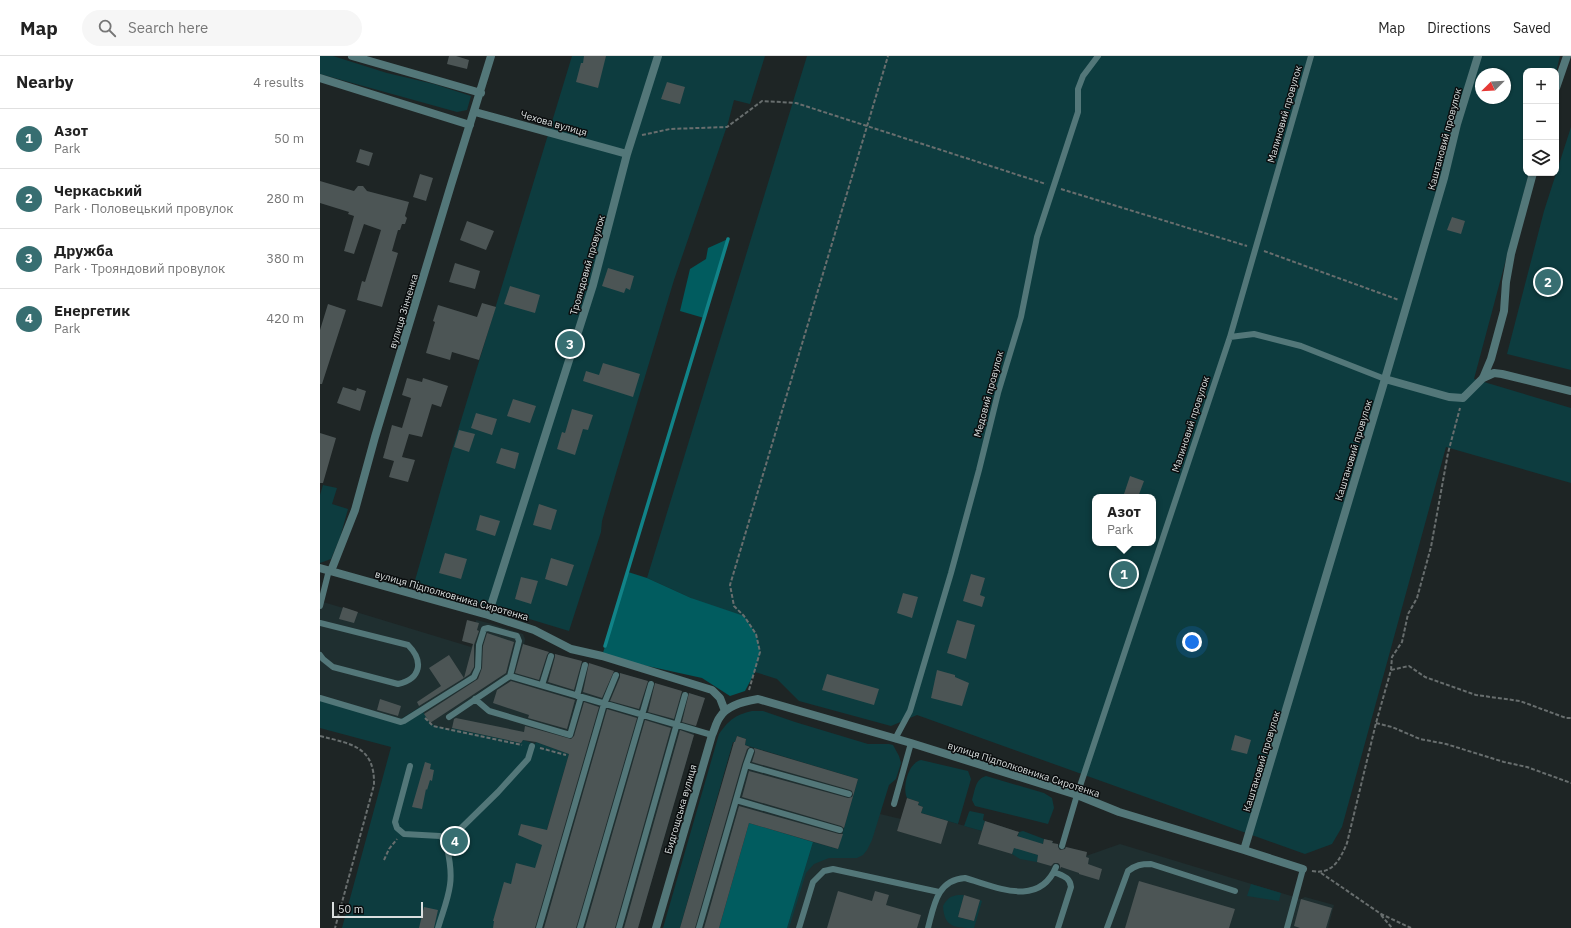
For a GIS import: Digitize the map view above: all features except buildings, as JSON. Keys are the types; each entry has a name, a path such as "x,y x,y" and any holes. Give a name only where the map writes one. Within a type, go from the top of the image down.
{"street":[{"path":"352,56 481,93"},
{"name":"вулиця Зінченка","path":"330,570 355,510 380,422 491,56"},
{"name":"Трояндовий провулок","path":"488,615 593,285 627,154 658,56"},
{"name":"Каштановий провулок","path":"1244,850 1385,379 1406,302 1444,178 1457,124 1478,56"},
{"path":"1559,79 1567,56"},
{"path":"320,78 470,124"},
{"name":"Чехова вулиця","path":"475,112 627,154"},
{"path":"1483,378 1491,359 1503,317 1511,254 1532,176"},
{"path":"1385,379 1449,397 1463,398 1483,378 1494,373 1571,391"},
{"name":"вулиця Підполковника Сиротенка","path":"320,568 488,615 534,630 571,649 602,656 712,690 720,698 725,711"},
{"name":"вулиця Підполковника Сиротенка","path":"737,704 758,699 1077,795 1119,812 1303,869"},
{"name":"Бидгощська вулиця","path":"656,928 712,735 720,716 725,711 737,704"}],"lane":[{"name":"Медовий провулок","path":"895,739 910,711 951,574 998,393 1021,317 1037,237 1078,112 1078,89 1083,76 1098,56"},
{"name":"Малиновий провулок","path":"1062,846 1077,795 1230,337 1311,56"},
{"path":"1230,337 1254,334 1301,346 1385,379"},
{"path":"320,606 330,570"},
{"path":"320,622 408,644 416,652 419,660 418,668 414,676 406,682 398,684 334,667 322,659 320,655"},
{"path":"320,698 402,722 474,678 478,668 480,645 484,629 488,628 517,636 519,641 510,676 449,717"},
{"path":"542,686 551,656"},
{"path":"475,699 489,711 570,735 585,665"},
{"path":"539,928 604,704 616,675"},
{"path":"510,676 712,735"},
{"path":"580,928 651,684"},
{"path":"619,928 685,696"},
{"path":"894,804 911,744"},
{"path":"446,843 498,792 528,759 532,746"},
{"path":"699,928 750,751"},
{"path":"746,765 849,794"},
{"path":"410,766 395,822 400,832 404,834 440,836 446,843 450,886 438,928"},
{"path":"736,800 840,830"},
{"path":"1107,928 1128,871 1140,864 1151,864 1235,891"},
{"path":"799,928 813,882 824,870 833,869 939,892"},
{"path":"1287,928 1303,869"},
{"path":"928,928 939,892 948,882 958,878 966,878 1017,892 1030,891 1042,887 1048,882 1055,870 1067,877 1071,887 1058,928"}],"path":[{"path":"746,701 760,652 756,634 744,616 734,606 730,585 888,56"},
{"path":"633,137 670,129 727,126 762,101 796,102 1053,186 1255,248 1406,302"},
{"path":"1321,873 1330,868 1341,857 1346,843 1391,670 1392,658 1402,642 1408,614 1417,598 1429,554 1448,453 1463,398"},
{"path":"1391,670 1409,666 1425,677 1476,695 1520,701 1566,718 1571,718"},
{"path":"421,711 433,726 532,746 566,755"},
{"path":"1376,723 1392,727 1420,739 1446,744 1504,762 1527,767 1571,783"},
{"path":"320,736 350,744 361,749 372,764 374,774 374,785 334,928"},
{"path":"384,860 394,842 404,834"},
{"path":"1303,869 1321,873 1380,914 1411,928"},
{"path":"1380,914 1392,928"}],"shaded area":[{"path":"320,56 333,56 387,73 434,84 471,96 467,110 457,112 320,74"},
{"path":"572,56 765,56 750,104 734,100 728,123 674,280 602,521 601,532 569,631 414,584 452,450"},
{"path":"807,56 1560,56 1557,68 1523,68 1523,176 1528,176 1474,379 1571,408 1571,483 1446,447 1342,827 1332,844 1305,854 917,715 891,726 799,701 777,679 755,672 760,652 691,598 647,578"},
{"path":"1571,127 1571,370 1507,354 1544,211 1555,176 1559,176 1559,164"},
{"path":"728,239 704,318 680,311 690,269 706,259 708,248"},
{"path":"323,485 337,488 332,504 348,509 340,538 331,559 320,563 320,495"},
{"path":"628,572 647,578 691,598 744,616 756,634 760,652 755,672 745,691 730,696 702,678 602,656"},
{"path":"320,601 471,647 473,644 476,620 492,624 523,634 525,639 524,645 705,698 694,730 694,735 638,928 518,928 536,743 521,743 451,730 431,724 420,707 401,719 320,696"},
{"path":"320,696 401,719 420,707 431,724 451,730 452,728 521,743 523,740 535,744 536,742 569,754 518,928 342,928 391,747 320,728"},
{"path":"752,711 763,711 868,744 893,745 901,763 896,779 889,785 872,840 863,855 857,858 829,858 814,864 806,873 789,928 787,928 813,842 838,849 858,779 745,745 746,739 737,736 735,742 733,742 680,928 663,928 719,734 733,719 741,714"},
{"path":"734,742 858,779 881,808 880,814 901,819 897,831 908,834 921,813 982,831 985,821 1019,832 1017,836 1043,844 1044,839 1053,841 1053,843 1087,853 1086,856 1120,844 1301,899 1305,897 1334,905 1328,928 680,928"},
{"path":"921,760 968,771 971,779 958,824 921,813 923,807 918,805 919,802 907,798 905,788 907,776 916,762"},
{"path":"986,776 1044,793 1052,798 1054,808 1048,824 975,806 972,800 976,786 982,778"},
{"path":"970,811 984,814 983,820 985,821 982,831 964,826"},
{"path":"749,823 813,842 787,928 719,928"},
{"path":"1023,831 1044,839 1043,844 1031,841 1028,852 1038,855 1037,862 1020,859 1012,854 1019,832"},
{"path":"1251,884 1281,893 1279,901 1247,896"},
{"path":"964,895 958,917 974,921 980,900 982,901 974,928 957,927 949,923 946,919 943,906 949,898"}],"waterway":[{"path":"605,646 728,239"}],"place":[{"name":"Черкаський","path":"1548,282"},
{"name":"Дружба","path":"570,344"},
{"name":"Азот","path":"1124,574"},
{"name":"Енергетик","path":"455,841"}]}
